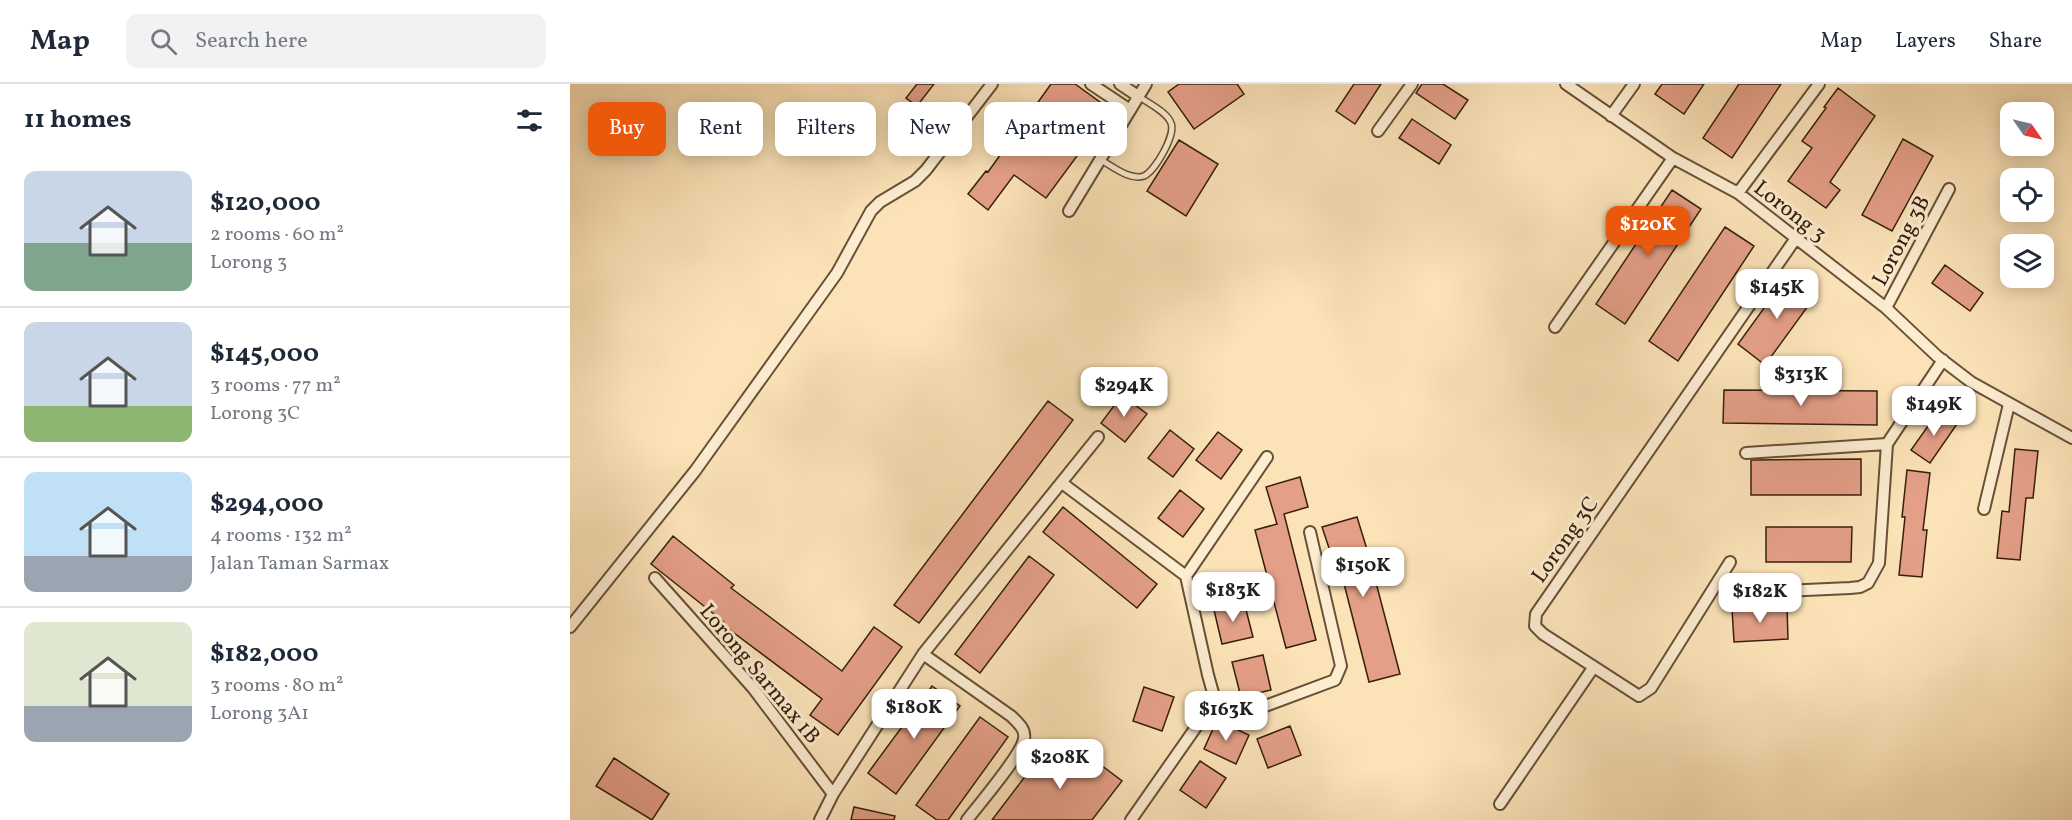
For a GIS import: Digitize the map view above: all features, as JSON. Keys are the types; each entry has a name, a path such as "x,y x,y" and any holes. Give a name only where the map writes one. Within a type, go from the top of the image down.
{"street":[{"path":"570,627 695,471 837,273 871,211 915,181 926,170 992,84"},
{"path":"1091,84 1130,110"},
{"path":"1120,84 1138,96"},
{"path":"1069,211 1146,84"},
{"path":"1378,131 1412,84"},
{"name":"Lorong 3","path":"1566,84 1673,158 1738,193 1886,308 1971,382 2072,438"},
{"path":"1611,116 1634,84"},
{"path":"1738,193 1819,84"},
{"path":"1555,327 1673,158"},
{"name":"Lorong 3B","path":"1886,308 1949,189"},
{"name":"Lorong 3C","path":"1730,562 1657,679 1642,695 1635,696 1543,634 1535,626 1536,614 1796,238"},
{"path":"1759,592 1850,588 1868,583 1879,563 1887,444 1943,360"},
{"path":"1984,509 2010,404"},
{"path":"820,820 833,794 923,654 1098,437"},
{"path":"1746,453 1887,444"},
{"path":"1186,576 1267,457"},
{"path":"1062,483 1186,576 1215,700"},
{"path":"1215,700 1243,709 1260,708 1335,680 1341,666 1310,532"},
{"name":"Lorong Sarmax 1B","path":"655,578 753,688 833,794"},
{"path":"923,654 1011,716 1023,727 1024,738 1019,752 967,820"},
{"path":"1500,804 1593,668"},
{"path":"1131,820 1215,700"}],"lane":[{"path":"1101,160 1131,176 1144,176 1153,169 1172,136 1172,124 1167,117 1138,96"}],"building":[{"path":"917,84 934,84 920,102 912,102 906,98"},
{"path":"1051,84 1075,84 1100,102 1038,102"},
{"path":"1179,84 1237,84 1244,94 1194,129 1168,92"},
{"path":"1354,84 1381,84 1355,124 1336,111"},
{"path":"1422,84 1443,84 1468,100 1455,119 1416,93"},
{"path":"1662,84 1704,84 1684,114 1655,94"},
{"path":"1739,84 1781,84 1732,158 1703,138"},
{"path":"1838,88 1875,116 1830,182 1840,190 1826,208 1788,181 1812,148 1802,141"},
{"path":"1412,119 1451,145 1439,164 1399,138"},
{"path":"1903,139 1933,156 1892,231 1862,215"},
{"path":"1179,140 1218,164 1186,216 1147,191"},
{"path":"999,156 1077,156 1046,198 1014,175 988,210 968,194 986,171 988,172"},
{"path":"1672,190 1701,209 1625,324 1596,304"},
{"path":"1725,227 1754,246 1678,361 1649,341"},
{"path":"1945,265 1983,293 1970,311 1932,283"},
{"path":"1788,275 1816,295 1765,365 1738,344"},
{"path":"1724,390 1877,391 1877,425 1723,423"},
{"path":"1122,395 1147,414 1125,442 1101,423"},
{"path":"1048,401 1073,420 919,623 894,605"},
{"path":"1938,412 1957,424 1930,463 1911,450"},
{"path":"1170,430 1194,449 1173,477 1148,458"},
{"path":"1218,432 1242,450 1221,479 1196,460"},
{"path":"2015,449 2038,451 2033,498 2026,498 2020,560 1997,558 2002,511 2009,512"},
{"path":"1861,459 1861,495 1751,495 1751,460"},
{"path":"1907,470 1930,473 1923,530 1927,530 1922,577 1899,575"},
{"path":"1300,477 1308,507 1284,514 1316,640 1286,648 1255,530 1277,524 1266,487"},
{"path":"1180,490 1204,509 1183,537 1158,518"},
{"path":"1063,507 1157,584 1137,608 1043,532"},
{"path":"1357,517 1400,674 1369,682 1337,556 1332,557 1322,527"},
{"path":"1766,527 1852,527 1851,562 1766,562"},
{"path":"673,536 734,585 731,588 842,671 874,627 902,647 838,735 810,715 822,699 722,624 724,622 651,564"},
{"path":"1029,556 1054,575 980,673 955,654"},
{"path":"1244,602 1253,637 1222,644 1214,610"},
{"path":"1787,606 1788,639 1734,642 1732,609"},
{"path":"1263,655 1271,690 1241,697 1232,662"},
{"path":"932,686 960,706 896,794 868,773"},
{"path":"1144,687 1174,697 1162,731 1133,721"},
{"path":"980,717 1008,737 948,820 937,820 916,805"},
{"path":"1217,720 1249,735 1236,764 1204,749"},
{"path":"1290,726 1301,755 1268,768 1257,739"},
{"path":"1052,741 1090,771 1097,762 1122,781 1092,820 992,820"},
{"path":"614,758 669,794 652,820 596,786"},
{"path":"1200,761 1226,778 1206,808 1180,790"},
{"path":"854,807 895,816 894,820 851,820"}]}
